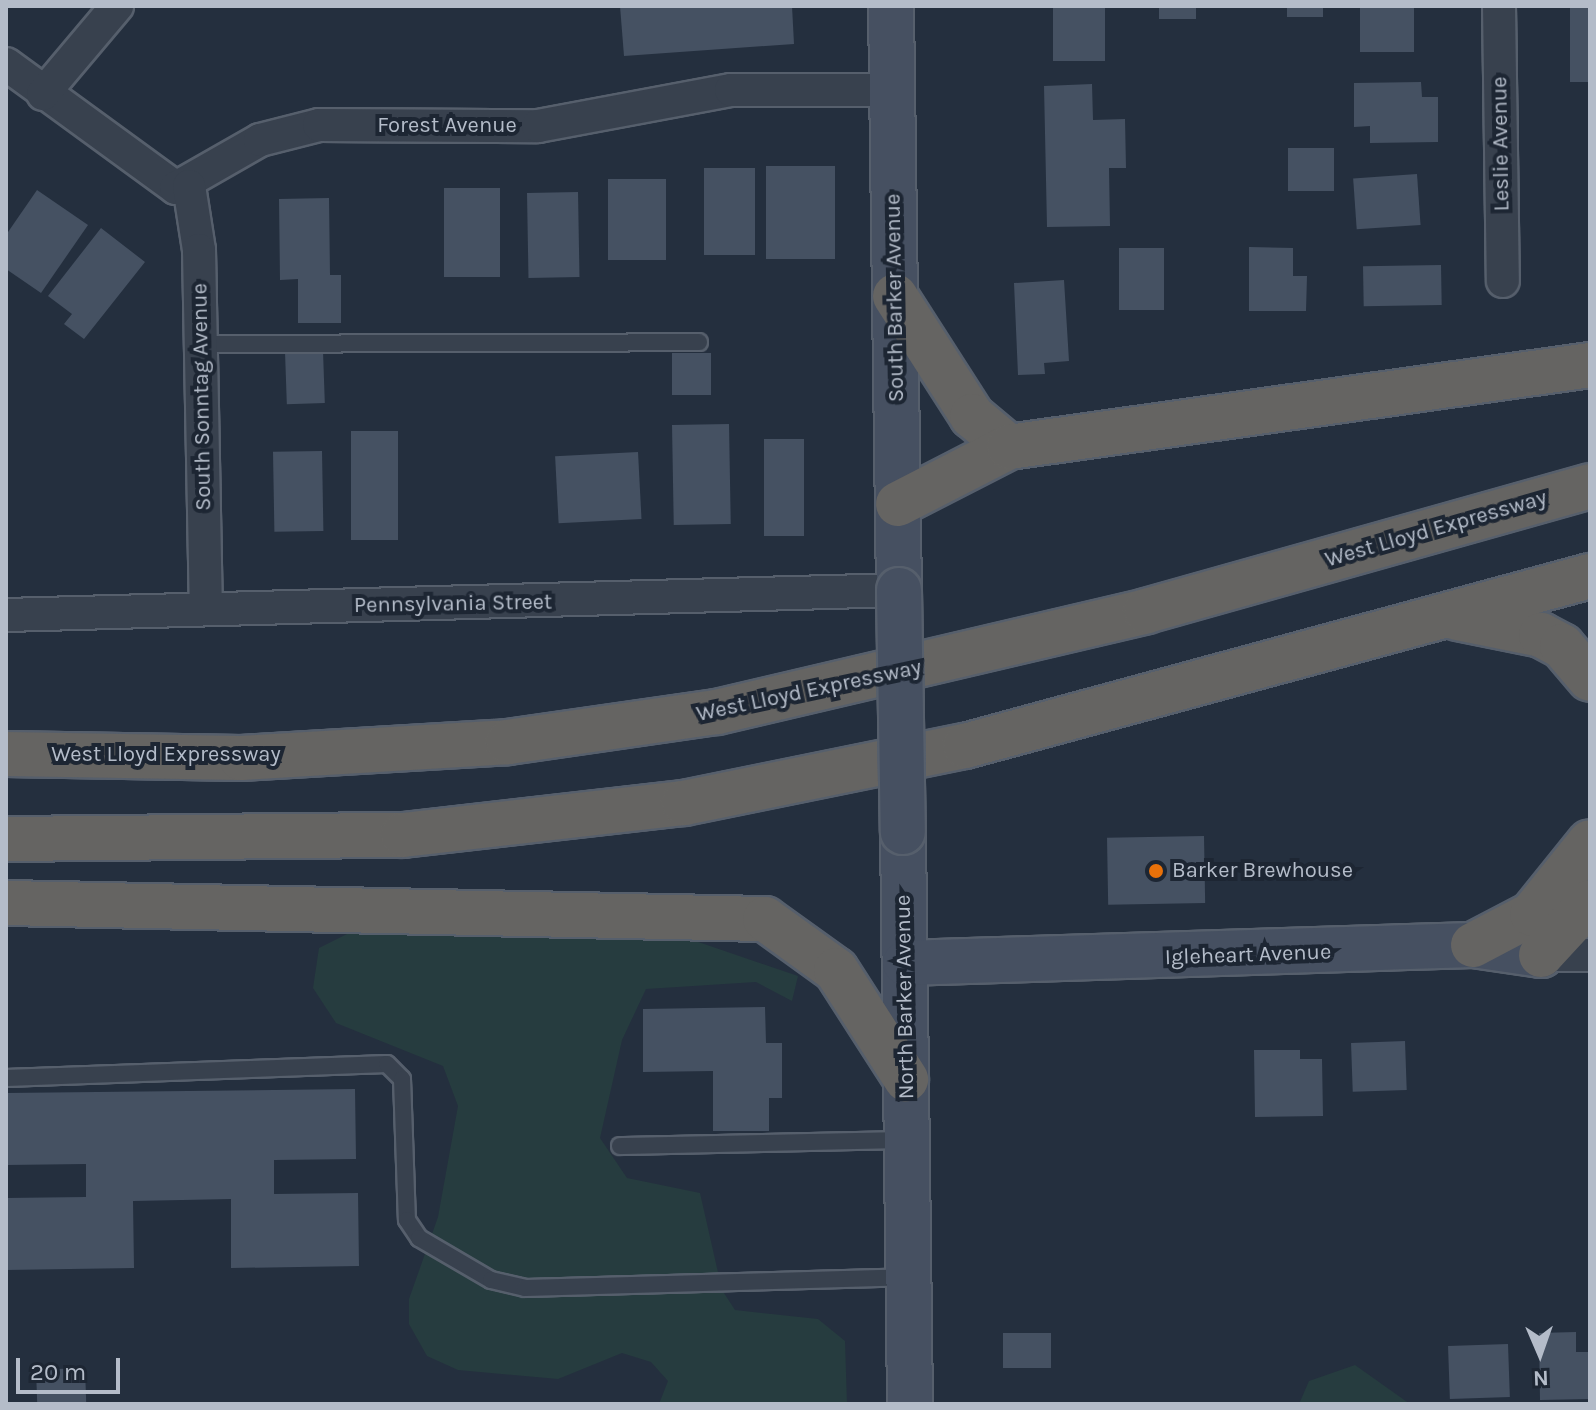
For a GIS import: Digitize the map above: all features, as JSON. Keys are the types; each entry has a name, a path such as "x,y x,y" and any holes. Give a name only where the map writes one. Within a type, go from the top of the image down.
{"highway":[{"path":"895,296 972,416 1009,447"},
{"path":"898,504 1009,447 1590,365"},
{"name":"West Lloyd Expressway","path":"6,754 241,758 445,746 717,712 1146,611 1590,486"},
{"path":"6,839 403,835 684,803 965,746 1590,576"},
{"path":"1447,616 1541,635 1562,646 1590,679"},
{"path":"1473,945 1532,914 1590,842"},
{"path":"1541,955 1590,902"},
{"path":"6,903 765,919 836,970 906,1079"}],"main road":[{"name":"South Barker Avenue","path":"891,6 899,590"},
{"name":"North Barker Avenue","path":"899,590 910,1404"},
{"name":"Igleheart Avenue","path":"905,963 1473,945 1541,955"}],"street":[{"path":"43,94 117,6"},
{"name":"Leslie Avenue","path":"1499,6 1503,281"},
{"path":"6,64 150,174 176,188 189,186"},
{"name":"Forest Avenue","path":"189,186 260,140 319,125 538,126 731,90 892,90"},
{"name":"South Sonntag Avenue","path":"189,186 201,344 206,609"},
{"name":"Pennsylvania Street","path":"6,615 899,590"},
{"name":"Igleheart Avenue","path":"1541,955 1590,955"}],"lane":[{"path":"201,344 699,342"},
{"path":"6,1078 387,1064 402,1079 407,1220 419,1238 491,1280 525,1288 909,1277"},
{"path":"620,1146 907,1140"}],"green space":[{"path":"416,921 675,934 798,976 792,1001 756,982 646,989 622,1040 600,1138 627,1178 700,1193 722,1290 735,1310 818,1319 845,1341 847,1404 659,1404 668,1381 651,1362 622,1353 558,1379 458,1370 427,1356 409,1324 409,1299 438,1217 458,1106 443,1066 336,1023 313,988 319,948 349,933"},
{"path":"1355,1365 1410,1404 1299,1404 1309,1381"}],"building":[{"path":"620,6 792,6 794,44 624,56"},
{"path":"1053,6 1105,6 1105,61 1053,61"},
{"path":"1159,6 1196,6 1196,19 1159,19"},
{"path":"1287,6 1323,6 1323,17 1287,17"},
{"path":"1360,6 1414,6 1414,52 1360,52"},
{"path":"1570,6 1590,6 1590,82 1570,82"},
{"path":"1421,82 1422,97 1438,97 1438,142 1370,143 1370,126 1354,127 1354,83"},
{"path":"1092,84 1093,120 1125,119 1126,168 1109,168 1110,226 1047,227 1044,86"},
{"path":"1288,148 1334,148 1334,191 1288,191"},
{"path":"766,166 835,166 835,259 766,259"},
{"path":"704,168 755,168 755,255 704,255"},
{"path":"1417,174 1421,225 1357,229 1353,178"},
{"path":"608,179 666,179 666,260 608,260"},
{"path":"444,188 500,188 500,277 444,277"},
{"path":"37,190 88,225 41,293 6,269 6,235"},
{"path":"578,192 579,277 528,278 527,193"},
{"path":"329,198 330,275 341,275 341,323 298,323 298,279 280,280 279,199"},
{"path":"101,228 145,262 84,339 64,324 72,314 48,296"},
{"path":"1249,247 1293,248 1293,276 1307,276 1306,311 1249,311"},
{"path":"1119,248 1164,248 1164,310 1119,310"},
{"path":"1441,265 1442,305 1364,306 1363,266"},
{"path":"1064,280 1069,361 1044,363 1045,374 1018,375 1014,283"},
{"path":"323,351 325,403 287,404 285,352"},
{"path":"672,353 711,353 711,395 672,395"},
{"path":"729,424 731,524 674,525 672,425"},
{"path":"351,431 398,431 398,540 351,540"},
{"path":"764,439 804,439 804,536 764,536"},
{"path":"322,451 323,531 274,532 273,452"},
{"path":"638,452 642,519 559,523 555,456"},
{"name":"Barker Brewhouse","path":"1204,836 1205,903 1108,905 1107,838"},
{"path":"765,1007 766,1043 782,1043 782,1098 769,1098 769,1131 713,1131 713,1071 643,1072 643,1009"},
{"path":"1405,1041 1407,1090 1353,1092 1351,1043"},
{"path":"1254,1050 1300,1050 1300,1059 1322,1059 1323,1116 1255,1117"},
{"path":"355,1089 356,1159 274,1160 274,1194 358,1193 359,1266 231,1268 231,1199 133,1201 134,1268 6,1270 6,1198 86,1197 86,1164 6,1165 6,1093"},
{"path":"1576,1332 1576,1352 1590,1352 1590,1399 1540,1400 1539,1333"},
{"path":"1003,1333 1051,1333 1051,1368 1003,1368"},
{"path":"1508,1344 1510,1397 1450,1399 1448,1346"},
{"path":"85,1368 86,1404 37,1404 36,1370"}],"place":[{"name":"Barker Brewhouse","path":"1156,871"}]}
